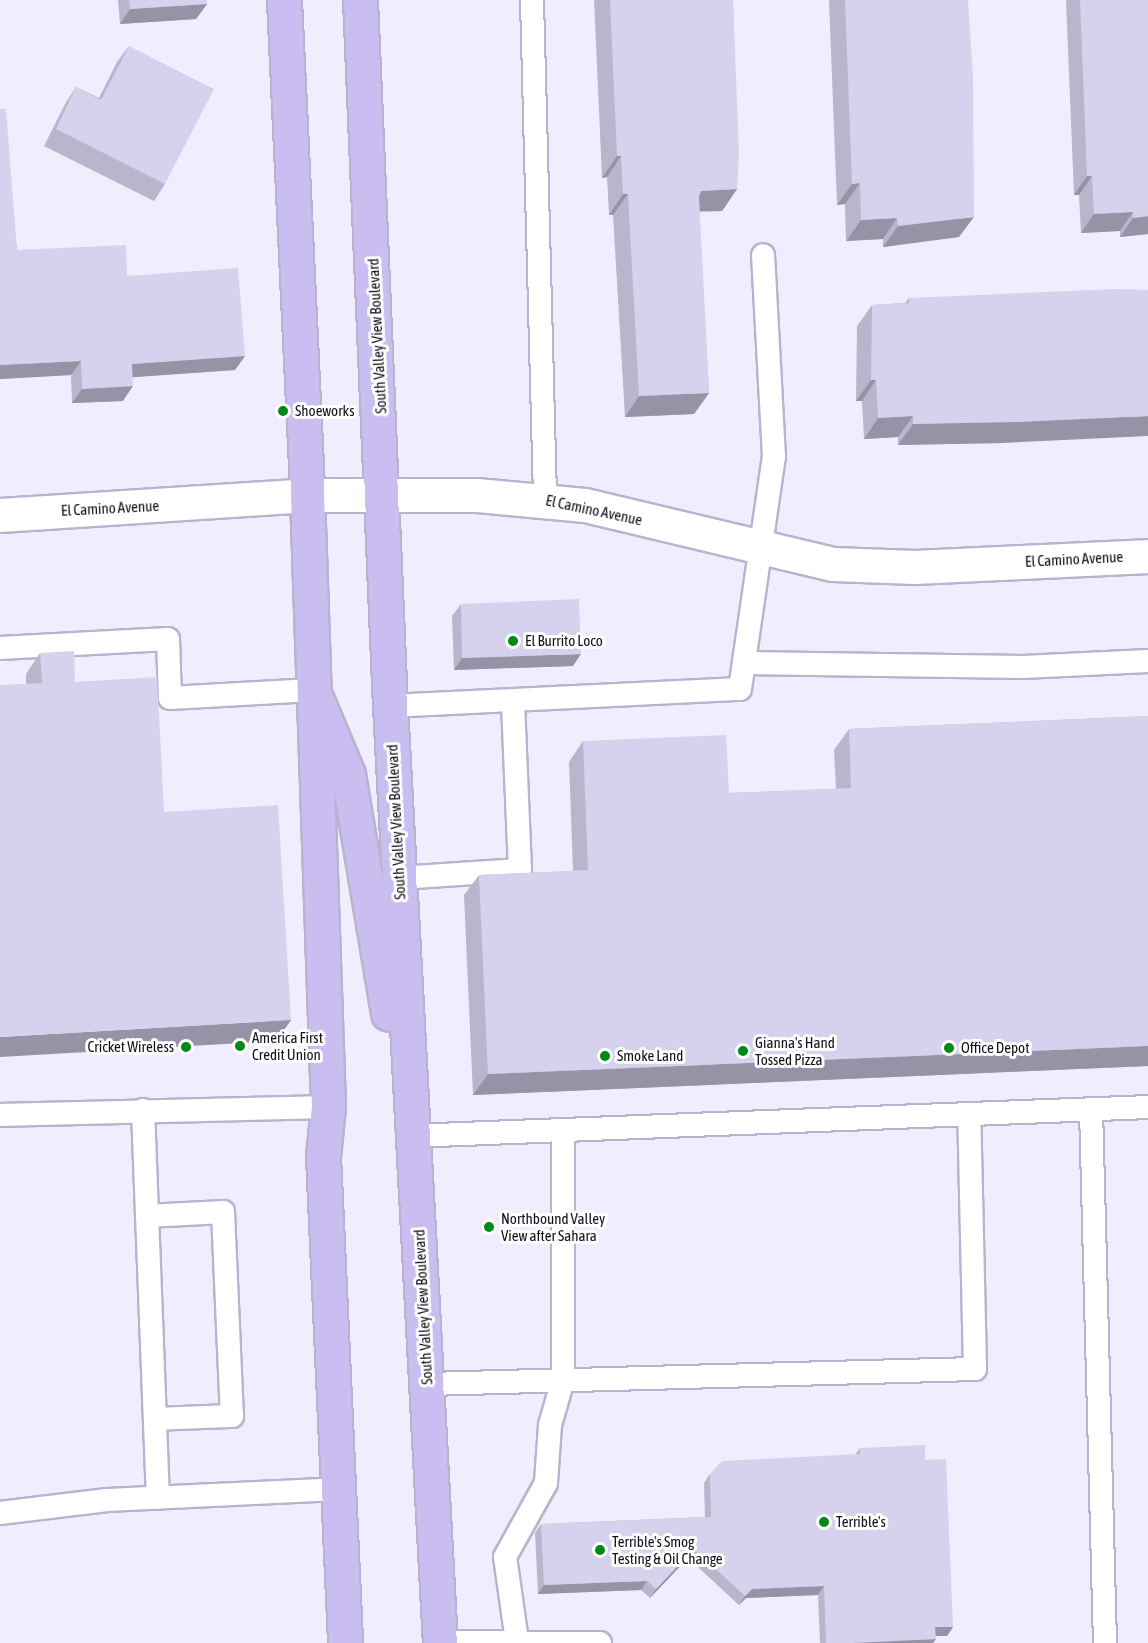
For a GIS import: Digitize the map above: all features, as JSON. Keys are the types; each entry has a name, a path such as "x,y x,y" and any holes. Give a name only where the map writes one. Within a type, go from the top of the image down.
{"main road":[{"path":"284,0 307,495 328,1107 323,1156 345,1643"},
{"name":"South Valley View Boulevard","path":"360,0 384,493 390,706 411,1136 428,1384 440,1643"},
{"path":"312,690 348,774 411,1136"}],"street":[{"name":"El Camino Avenue","path":"0,515 307,495 384,493 545,499 832,564 915,567 1148,556"}],"lane":[{"path":"532,0 545,499"},
{"path":"390,706 513,703 740,690 774,457 763,255"},
{"path":"0,648 168,639 170,698 312,690"},
{"path":"744,663 1023,667 1148,662"},
{"path":"399,878 520,870 513,703"},
{"path":"0,1115 328,1107"},
{"path":"411,1136 1148,1107"},
{"path":"1091,1109 1105,1643"},
{"path":"143,1110 158,1498"},
{"path":"428,1384 975,1369 969,1114"},
{"path":"518,1641 505,1557 546,1482 550,1425 563,1380 563,1130"},
{"path":"147,1216 223,1212 232,1416 155,1419"},
{"path":"0,1513 158,1498 338,1489"},
{"path":"440,1643 518,1641 600,1643"}],"building":[{"path":"129,0 206,0 207,4 130,9"},
{"path":"610,0 733,0 739,153 737,189 701,191 699,197 709,393 639,396 628,194 623,194 621,156 617,156"},
{"path":"845,0 968,0 973,76 974,217 898,226 897,218 861,220 860,183 852,184"},
{"path":"1080,0 1148,0 1148,216 1133,218 1133,212 1094,214 1092,176 1087,176"},
{"path":"129,46 214,89 165,184 56,129 76,87 101,100"},
{"path":"0,109 6,109 17,250 126,245 127,276 238,268 245,356 132,364 133,386 82,389 81,361 0,365"},
{"path":"1117,289 1148,290 1148,416 913,424 913,416 878,418 876,380 871,380 872,305 909,303 909,298"},
{"name":"El Burrito Loco","path":"579,599 581,654 462,658 461,604"},
{"path":"74,651 75,682 157,677 164,812 278,805 291,1020 0,1037 0,685 42,683 40,653"},
{"path":"1148,716 1148,1046 488,1074 479,875 588,870 583,741 726,735 729,793 851,788 849,729"},
{"name":"Terrible's","path":"925,1445 925,1460 946,1459 953,1627 935,1627 936,1639 826,1643 824,1586 752,1589 745,1596 694,1549 656,1589 647,1581 544,1585 541,1524 711,1517 710,1474 722,1461 860,1454 860,1448"}],"place":[{"name":"Shoeworks","path":"283,411"},
{"name":"El Burrito Loco","path":"513,641"},
{"name":"America First Credit Union","path":"240,1046"},
{"name":"Cricket Wireless","path":"186,1047"},
{"name":"Office Depot","path":"949,1048"},
{"name":"Gianna's Hand Tossed Pizza","path":"743,1051"},
{"name":"Smoke Land","path":"605,1056"},
{"name":"Northbound Valley View after Sahara","path":"489,1227"},
{"name":"Terrible's","path":"824,1522"},
{"name":"Terrible's Smog Testing & Oil Change","path":"600,1550"}]}
